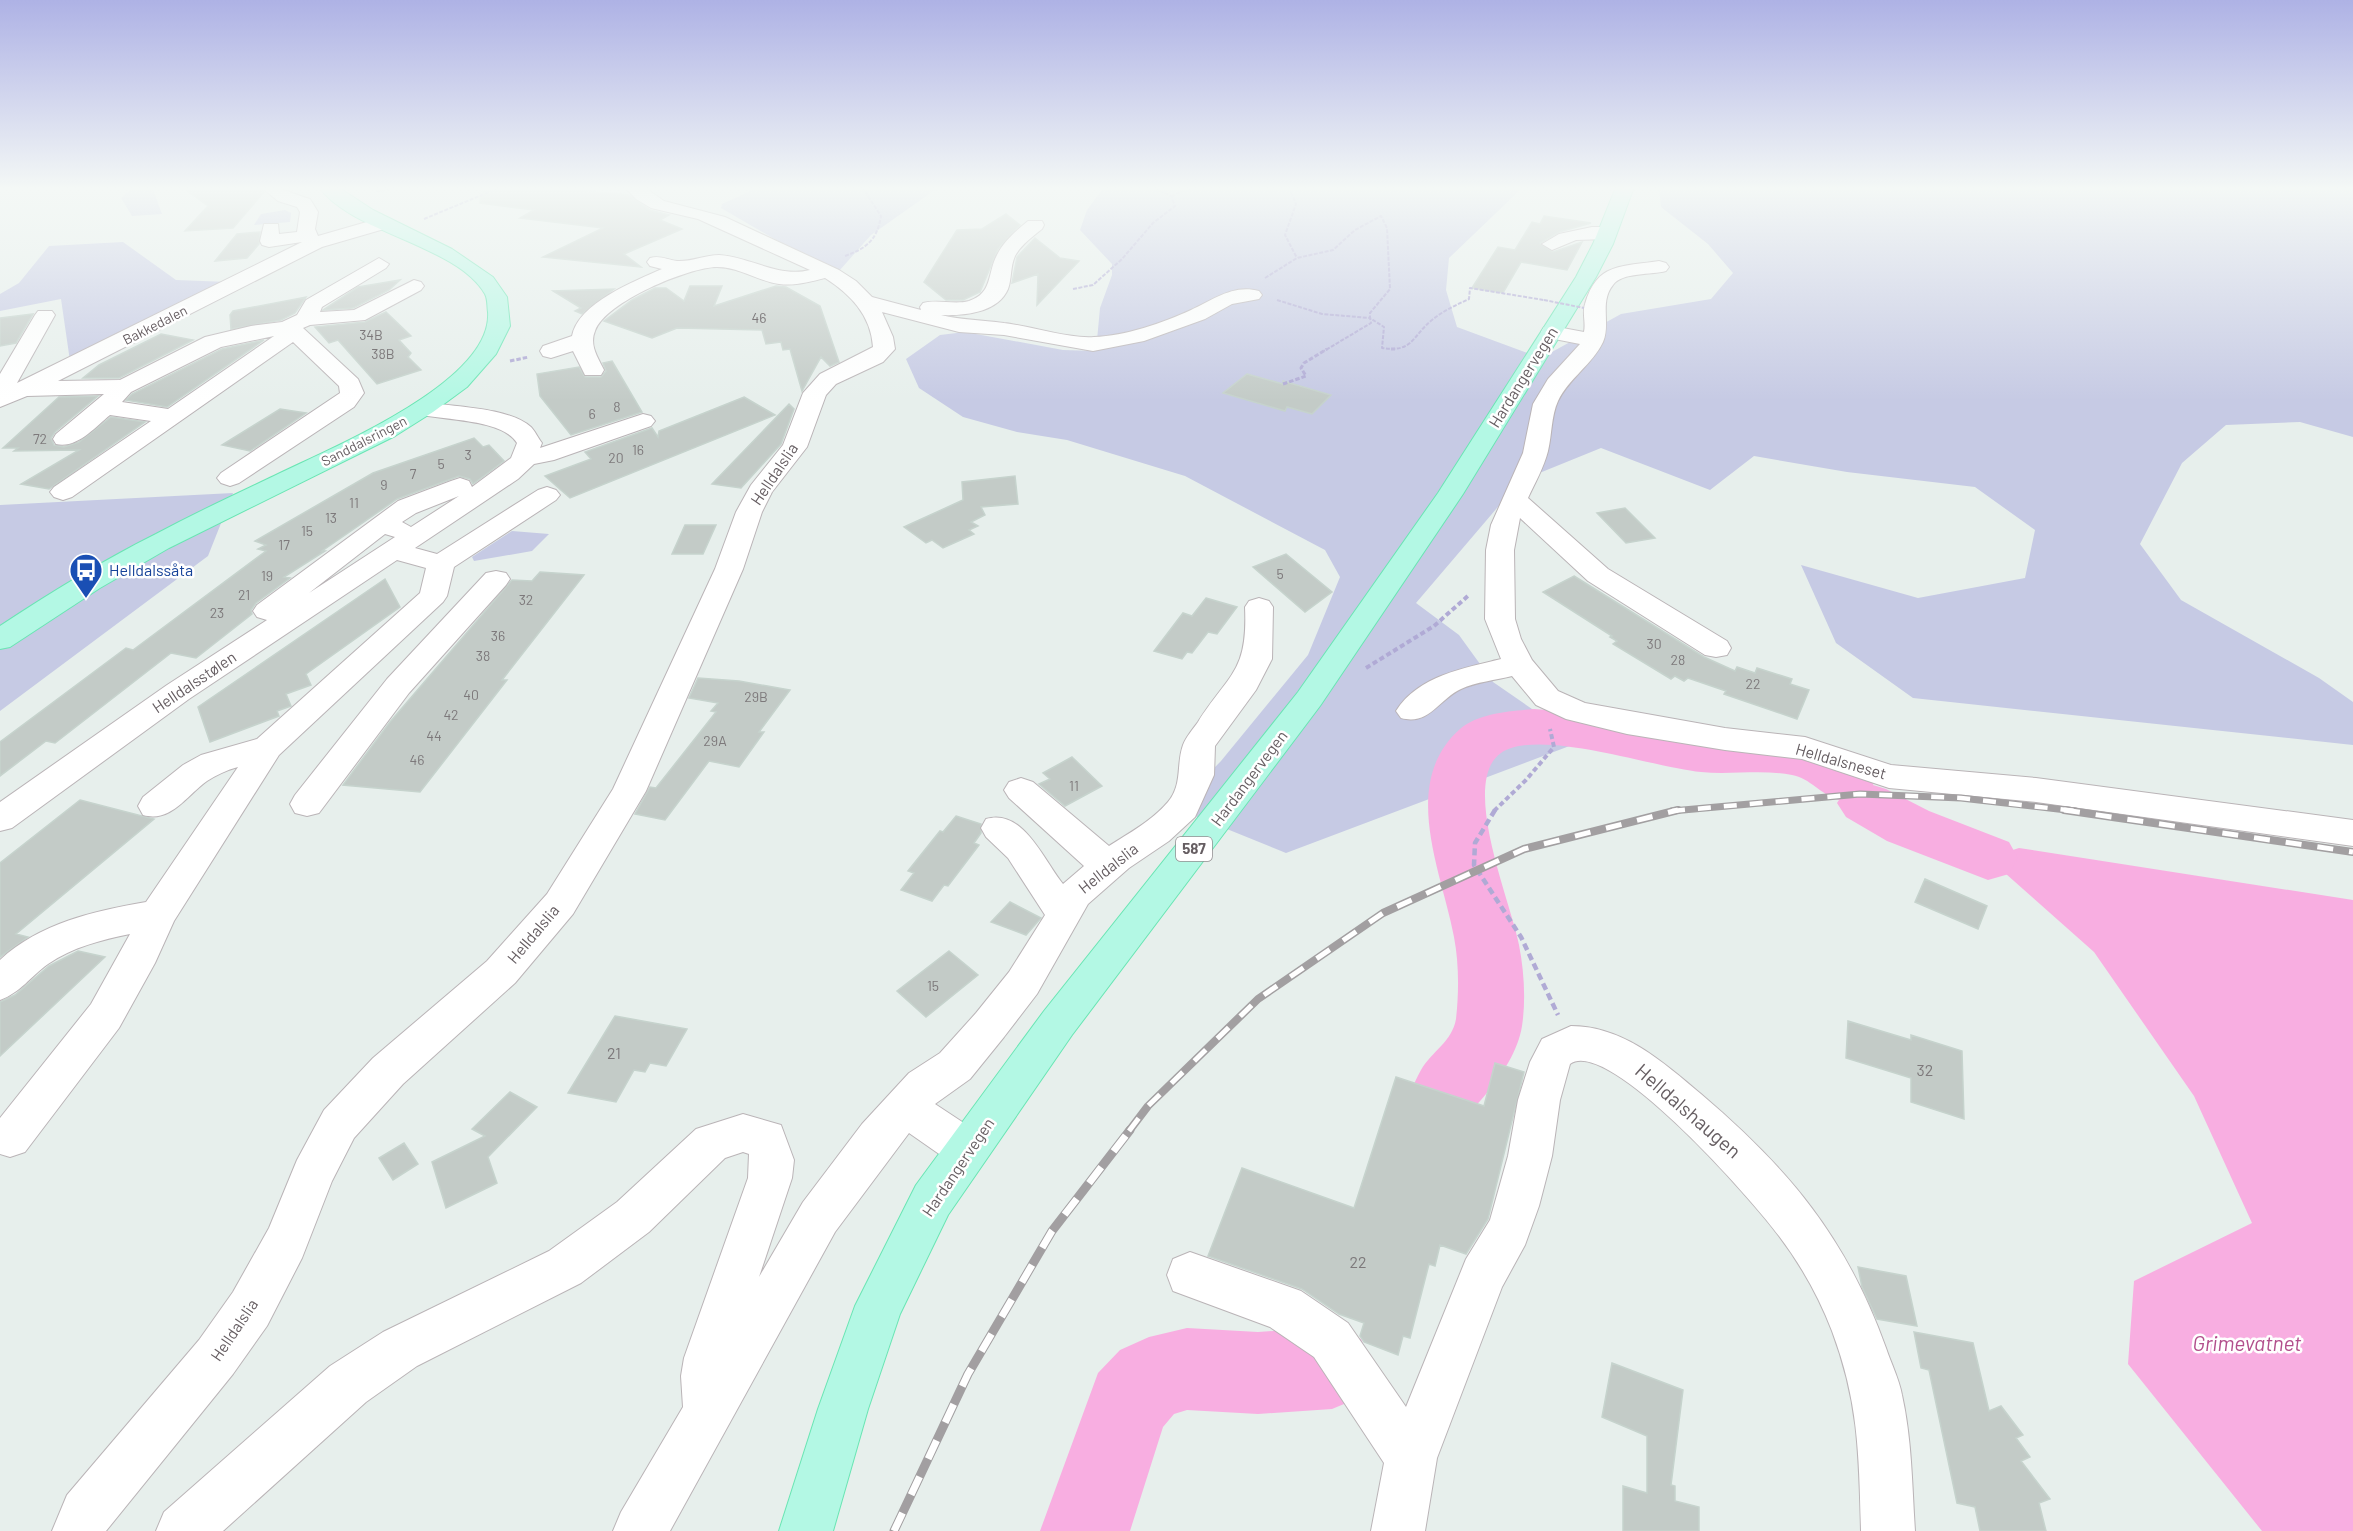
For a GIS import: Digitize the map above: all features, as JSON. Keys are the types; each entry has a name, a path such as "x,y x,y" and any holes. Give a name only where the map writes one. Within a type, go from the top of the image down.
{"main road":[{"name":"Sanddalsringen","path":"0,640 145,550 347,451 424,409 461,379 490,347 500,320 500,308 491,285 448,258"},
{"name":"Hardangervegen","path":"806,1531 843,1409 879,1306 932,1200 1058,1023 1309,699 1450,494 1548,316 1586,277 1595,258"}],"street":[{"name":"Bakkedalen","path":"0,400 274,258"},
{"path":"796,258 821,270 862,297 959,326 1004,329 1092,344 1136,336 1198,315 1226,299 1262,297"},
{"path":"862,297 945,309 982,302 993,296 998,289 1002,264 1005,258"},
{"path":"593,370 585,356 582,340 590,324 609,303 664,267 717,261 738,264 779,278 799,279 821,270"},
{"path":"63,492 173,417 197,397 296,326 313,303 379,264"},
{"path":"1548,316 1593,340 1598,322 1594,307 1604,281 1618,273 1659,267"},
{"name":"Bakkedalen","path":"65,440 105,407 124,387 213,342 251,332 358,316 414,286"},
{"name":"Helldalslia","path":"79,1531 86,1514 216,1357 250,1309 286,1242 313,1174 339,1124 388,1071 501,972 560,904 629,791 729,569 748,512 760,490 795,447 815,393 828,379 875,357 884,349 883,338 862,297"},
{"path":"0,392 45,315"},
{"path":"230,478 346,402 352,393 350,384 296,326"},
{"path":"551,351 582,340"},
{"name":"Helldalsneset","path":"1593,340 1587,351 1556,384 1545,404 1535,453 1504,525 1500,550 1500,619 1506,639 1519,664 1536,688 1557,704 1577,712 1627,723 1725,739 1805,748 1889,776 2036,790 2113,803 2298,824 2353,833"},
{"path":"84,388 174,341"},
{"name":"Bakkedalen","path":"26,388 124,387"},
{"path":"105,407 173,417"},
{"path":"424,409 500,421 524,431 529,443 526,457 545,455 643,421"},
{"name":"Helldalsstølen","path":"0,819 177,693 509,474 526,457"},
{"name":"Helldalsstølen","path":"192,670 380,525 407,507 460,486"},
{"path":"10,1138 105,1016 136,963 158,915 268,747 307,708 344,678 433,596 441,563 547,495"},
{"path":"1515,500 1598,575 1716,648"},
{"path":"380,525 417,534"},
{"path":"392,551 441,563"},
{"path":"307,804 398,686 496,579"},
{"name":"Helldalslia","path":"640,1531 819,1217 877,1138 924,1086 955,1066 990,1025 1023,983 1074,895 1107,866 1157,832 1183,808 1197,775 1199,747 1215,720 1245,683 1257,658 1259,607"},
{"path":"1412,711 1450,682 1519,664"},
{"path":"344,678 398,686"},
{"path":"155,806 195,773 213,763 268,747"},
{"path":"1022,790 1107,866"},
{"path":"998,828 1020,849 1037,877 1065,913"},
{"path":"0,984 34,954 53,942 116,922 158,915"},
{"path":"1398,1531 1411,1458 1483,1275 1511,1222 1530,1156 1539,1100 1550,1062 1556,1052 1571,1043"},
{"name":"Helldalshaugen","path":"1571,1043 1584,1043 1620,1055 1634,1064 1719,1136 1745,1161 1796,1220 1822,1259 1853,1323 1877,1393 1884,1434 1888,1531"},
{"path":"905,1107 967,1149"},
{"path":"183,1531 348,1384 400,1349 565,1267 633,1217 711,1143 742,1133 766,1139 772,1160 770,1178 708,1358 706,1376 709,1412"},
{"path":"1190,1275 1284,1308 1331,1340 1411,1458"}],"path":[{"path":"821,270 845,258"},
{"path":"1072,289 1093,285 1122,258"},
{"path":"1296,258 1267,277 1262,297 1322,314 1370,318 1384,327 1382,348 1400,348 1413,344 1427,324 1469,298 1470,288 1548,316 1584,308"},
{"path":"1283,384 1306,376 1301,368 1304,363 1363,330 1371,323 1370,313 1390,289 1388,258"},
{"path":"501,363 551,351"},
{"path":"1359,673 1455,611 1469,596 1483,566 1500,550"},
{"path":"1551,732 1554,747 1526,780 1490,815 1476,843 1474,865 1521,938 1571,1043"}],"shaded area":[{"path":"39,258 146,258 176,280 229,282 70,361 61,299 0,311 0,294 19,283"},
{"path":"808,258 850,258 839,271"},
{"path":"1107,258 1449,258 1446,290 1457,327 1541,358 1621,314 1711,299 1733,273 1720,258 2353,258 2353,437 2300,422 2226,425 2182,463 2140,544 2181,600 2319,678 2353,702 2353,745 1913,698 1836,643 1801,565 1918,598 2025,578 2035,530 1975,487 1847,472 1754,456 1710,490 1601,448 1520,481 1416,603 1459,635 1493,682 1580,742 1286,853 1175,808 1221,761 1308,655 1340,577 1325,550 1185,476 1067,440 1017,432 963,417 919,388 906,359 940,335 965,332 1063,350 1096,351 1100,308 1112,275 1112,264"},
{"path":"233,493 208,556 0,711 0,505"},
{"path":"512,531 549,534 532,551 474,561 472,557"}],"water":[{"name":"Grimevatnet","path":"2019,848 2353,900 2353,1531 2262,1531 2128,1364 2134,1281 2252,1223 2194,1096 2094,952 1988,858"}],"building":[{"path":"217,258 242,258 215,261"},
{"path":"557,258 630,258 641,267"},
{"path":"939,258 994,258 980,292 963,300 946,300 924,282"},
{"path":"1017,258 1063,258 1079,261 1037,305 1038,274 1012,283"},
{"path":"1491,258 1573,258 1567,270 1521,262 1503,293 1472,288"},
{"path":"400,280 389,290 353,308 323,310 358,287"},
{"path":"690,286 722,286 714,306 776,286 786,287 820,306 839,362 830,366 821,357 802,391 790,349 783,350 781,342 766,344 762,330 677,328 652,338 604,321 632,300 655,288 666,288 684,301"},
{"path":"614,289 582,314 575,311 581,308 553,291"},
{"path":"306,297 295,313 281,320 231,329 230,315 233,311"},
{"path":"386,312 411,336 399,340 411,353 408,357 421,370 377,384 338,340 329,343 315,327 365,322"},
{"path":"33,314 16,343 0,346 0,318"},
{"path":"161,334 193,340 119,378 83,378 99,365"},
{"path":"264,340 167,407 126,400 132,394 222,349"},
{"path":"612,361 642,412 571,435 540,396 537,374 579,367 585,377 601,377 606,371 603,363"},
{"path":"1247,374 1283,384 1283,381 1331,395 1312,414 1287,407 1285,411 1223,393"},
{"path":"98,396 55,432 51,438 54,445 64,447 79,442 111,417 145,422 49,489 21,484 79,450 14,451 18,448 3,448 59,397"},
{"path":"744,397 775,415 570,498 545,476 591,459 585,452 652,428 658,437 659,431"},
{"path":"789,404 794,409 781,444 741,488 712,484"},
{"path":"280,409 306,413 250,451 222,445"},
{"path":"474,438 483,447 489,445 504,461 473,484 470,479 459,476 397,499 322,551 325,551 284,577 290,578 256,603 251,610 252,614 196,658 171,653 55,743 46,741 0,776 0,742 126,648 133,650 266,551 258,549 266,545 255,541 373,473"},
{"path":"1015,476 1018,504 981,507 985,515 971,522 978,526 969,530 974,534 943,548 932,540 926,543 904,527 963,500 962,482"},
{"path":"1625,508 1655,538 1626,543 1597,513"},
{"path":"685,525 716,525 703,554 672,554"},
{"path":"1286,554 1332,592 1305,612 1253,567"},
{"path":"540,572 584,575 502,680 507,680 420,792 343,785 390,722 512,580 532,581"},
{"path":"1574,576 1704,657 1735,671 1737,667 1755,673 1757,668 1792,679 1790,684 1809,690 1797,719 1724,694 1726,691 1688,678 1684,681 1675,676 1671,679 1613,644 1617,641 1610,637 1612,636 1543,592"},
{"path":"385,579 400,607 306,674 311,685 286,694 291,706 277,711 279,716 210,742 198,707"},
{"path":"1206,598 1237,607 1217,634 1208,632 1192,653 1187,652 1182,659 1154,651 1183,613 1192,616"},
{"path":"698,678 739,681 790,690 759,732 764,732 739,767 709,761 665,820 635,814 650,787 656,788 716,712 711,711 718,703 689,698"},
{"path":"1072,757 1102,786 1065,806 1039,784 1050,779 1043,773"},
{"path":"80,800 154,819 16,934 28,937 0,957 0,863"},
{"path":"956,816 981,824 981,833 974,843 979,845 948,886 944,885 932,901 901,890 914,873 908,871 940,831 943,832"},
{"path":"1925,879 1987,906 1978,929 1915,902"},
{"path":"1010,902 1041,918 1026,935 991,922"},
{"path":"78,951 105,957 0,1056 0,1002 15,995 49,966"},
{"path":"949,951 978,975 926,1017 897,991"},
{"path":"615,1016 687,1029 666,1066 650,1063 645,1072 634,1070 616,1102 568,1093"},
{"path":"1848,1021 1911,1040 1911,1035 1962,1051 1964,1119 1911,1102 1911,1078 1846,1058"},
{"path":"1495,1063 1524,1072 1488,1219 1466,1254 1440,1245 1435,1266 1429,1264 1410,1338 1403,1336 1398,1355 1364,1342 1360,1336 1364,1323 1339,1314 1302,1289 1208,1256 1242,1168 1354,1208 1396,1077 1484,1106"},
{"path":"510,1092 537,1107 488,1157 497,1183 446,1208 432,1162 485,1136 472,1129"},
{"path":"404,1143 418,1164 393,1180 379,1158"},
{"path":"1858,1267 1906,1276 1917,1326 1877,1319 1862,1287"},
{"path":"1914,1332 1973,1343 1989,1411 2001,1406 2023,1435 2016,1438 2030,1457 2021,1461 2050,1499 2039,1503 2046,1531 1980,1531 1975,1507 1957,1503 1929,1370 1921,1368"},
{"path":"1612,1363 1683,1390 1671,1485 1675,1486 1675,1501 1699,1507 1699,1531 1623,1531 1623,1486 1647,1493 1647,1436 1602,1417"}],"waterway":[{"path":"1446,1091 1482,1046 1489,1018 1490,973 1487,944 1462,849 1457,804 1459,782 1465,760 1480,741 1504,730 1534,727 1568,729 1687,752 1791,756 1810,760 1829,768 1846,782"},
{"path":"1866,803 1908,826 1988,858"},
{"path":"1085,1531 1128,1403 1149,1379 1187,1369 1258,1373 1332,1368"}],"railway":[{"path":"1675,811 1860,794 1961,798 2075,811"},
{"path":"2064,810 2353,852"},
{"path":"1129,1131 1148,1106 1258,999 1383,913 1524,849 1675,811"},
{"path":"894,1531 968,1374 1052,1231 1130,1130"}],"place":[{"name":"Helldalssåta","path":"86,599"}]}
